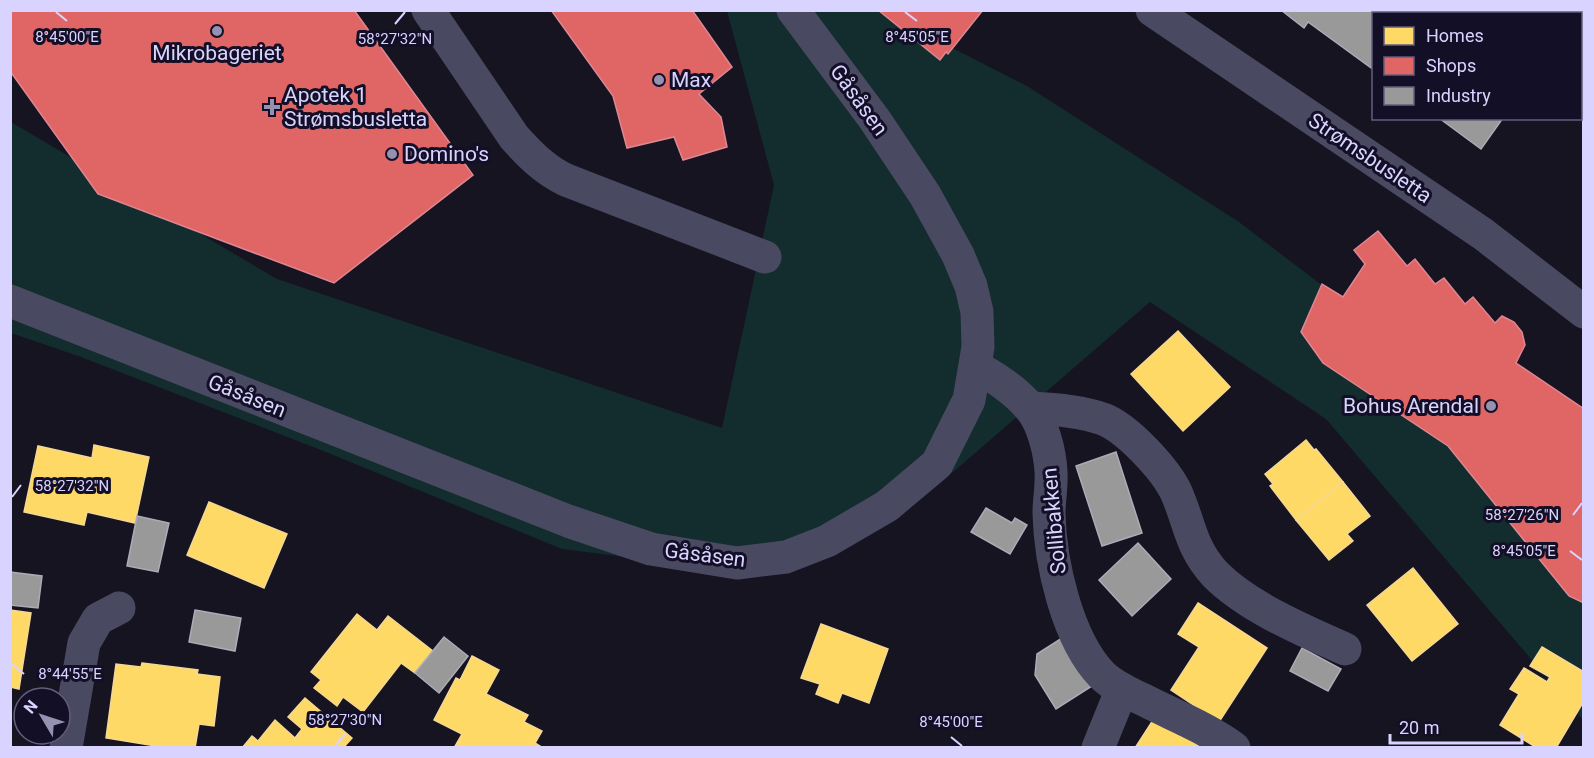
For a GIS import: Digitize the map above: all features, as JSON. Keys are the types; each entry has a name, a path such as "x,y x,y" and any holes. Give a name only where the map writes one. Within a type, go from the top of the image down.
{"street":[{"path":"428,10 514,137 530,156 549,172 765,257"},
{"name":"Gåsåsen","path":"10,302 568,522 651,549 737,563 786,557 827,541 887,506 937,464 969,400 978,347 977,312 971,286 958,255 925,195 875,120 794,10"},
{"name":"Strømsbusletta","path":"1152,10 1483,234 1584,312"},
{"name":"Sollibakken","path":"975,367 989,373 1031,408 1044,434 1051,470 1049,513 1054,566 1065,607 1084,650 1102,675 1122,689 1215,734 1234,747"},
{"path":"1031,408 1063,410 1104,420 1137,443 1166,474 1177,494 1197,551 1216,574 1240,594 1293,626 1345,649"},
{"path":"66,747 84,642 98,619 118,608"},
{"path":"1098,747 1122,689"}],"green space":[{"path":"727,11 880,11 1027,86 1239,222 1449,382 1583,509 1583,720 1326,419 1150,302 952,473 761,574 562,549 326,452 81,357 11,333 11,122 277,279 722,428 774,185"}],"building: Homes":[{"path":"1178,331 1230,387 1183,431 1131,374"},
{"path":"1306,440 1343,482 1296,520 1270,486 1273,484 1265,474"},
{"path":"94,445 149,457 135,523 87,512 84,525 24,512 38,446 92,458"},
{"path":"1343,482 1370,516 1347,534 1353,541 1329,560 1296,520"},
{"path":"209,502 287,534 264,588 187,555"},
{"path":"1413,568 1458,624 1412,661 1367,605"},
{"path":"1198,603 1267,648 1219,722 1171,690 1199,647 1178,634"},
{"path":"10,610 31,613 19,686 10,687"},
{"path":"357,614 377,630 388,616 433,651 415,673 401,663 363,712 343,697 337,706 314,688 321,680 311,672"},
{"path":"821,624 888,649 869,703 842,693 838,703 816,694 820,684 801,678"},
{"path":"1542,647 1584,672 1584,705 1582,704 1556,748 1537,748 1500,725 1519,694 1510,689 1524,668 1547,682 1550,677 1530,666"},
{"path":"472,656 499,670 486,694 528,715 524,722 542,731 535,743 543,748 454,748 462,734 434,720 456,678 460,680"},
{"path":"142,663 198,670 197,674 220,677 214,726 199,724 195,748 168,748 106,738 116,664 141,667"},
{"path":"305,698 352,738 343,748 242,748 252,736 258,741 275,720 295,738 302,729 288,717"},
{"path":"1155,717 1202,748 1135,748"}],"building: Shops":[{"path":"10,10 354,10 473,175 334,283 98,194 10,71"},
{"name":"Max","path":"551,10 692,10 732,67 699,94 721,117 727,147 683,160 674,137 627,148 613,96"},
{"path":"878,10 983,10 948,54 946,52 940,60"},
{"path":"1378,231 1407,266 1415,259 1435,284 1444,278 1465,304 1473,297 1495,323 1502,316 1514,322 1522,332 1525,345 1516,363 1584,409 1584,603 1569,596 1448,446 1323,363 1301,332 1322,284 1343,297 1365,264 1354,250"}],"building: Industry":[{"path":"1281,10 1573,10 1574,12 1372,12 1372,69 1308,22 1304,28"},
{"path":"1442,120 1502,120 1481,149"},
{"path":"1116,452 1142,533 1102,546 1076,466"},
{"path":"986,508 1012,523 1015,518 1027,525 1010,554 971,532"},
{"path":"137,516 169,523 158,572 127,566"},
{"path":"1138,543 1171,579 1132,616 1099,580"},
{"path":"10,572 42,576 38,608 10,605"},
{"path":"195,610 241,618 235,651 189,642"},
{"path":"444,637 468,656 439,693 415,673"},
{"path":"1062,638 1092,686 1056,709 1035,675 1037,654"},
{"path":"1302,648 1341,669 1328,691 1290,671"}],"place":[{"name":"Mikrobageriet","path":"217,31"},
{"name":"Max","path":"659,80"},
{"name":"Apotek 1 Strømsbusletta","path":"272,107"},
{"name":"Domino's","path":"392,154"},
{"name":"Bohus Arendal","path":"1491,406"}]}
